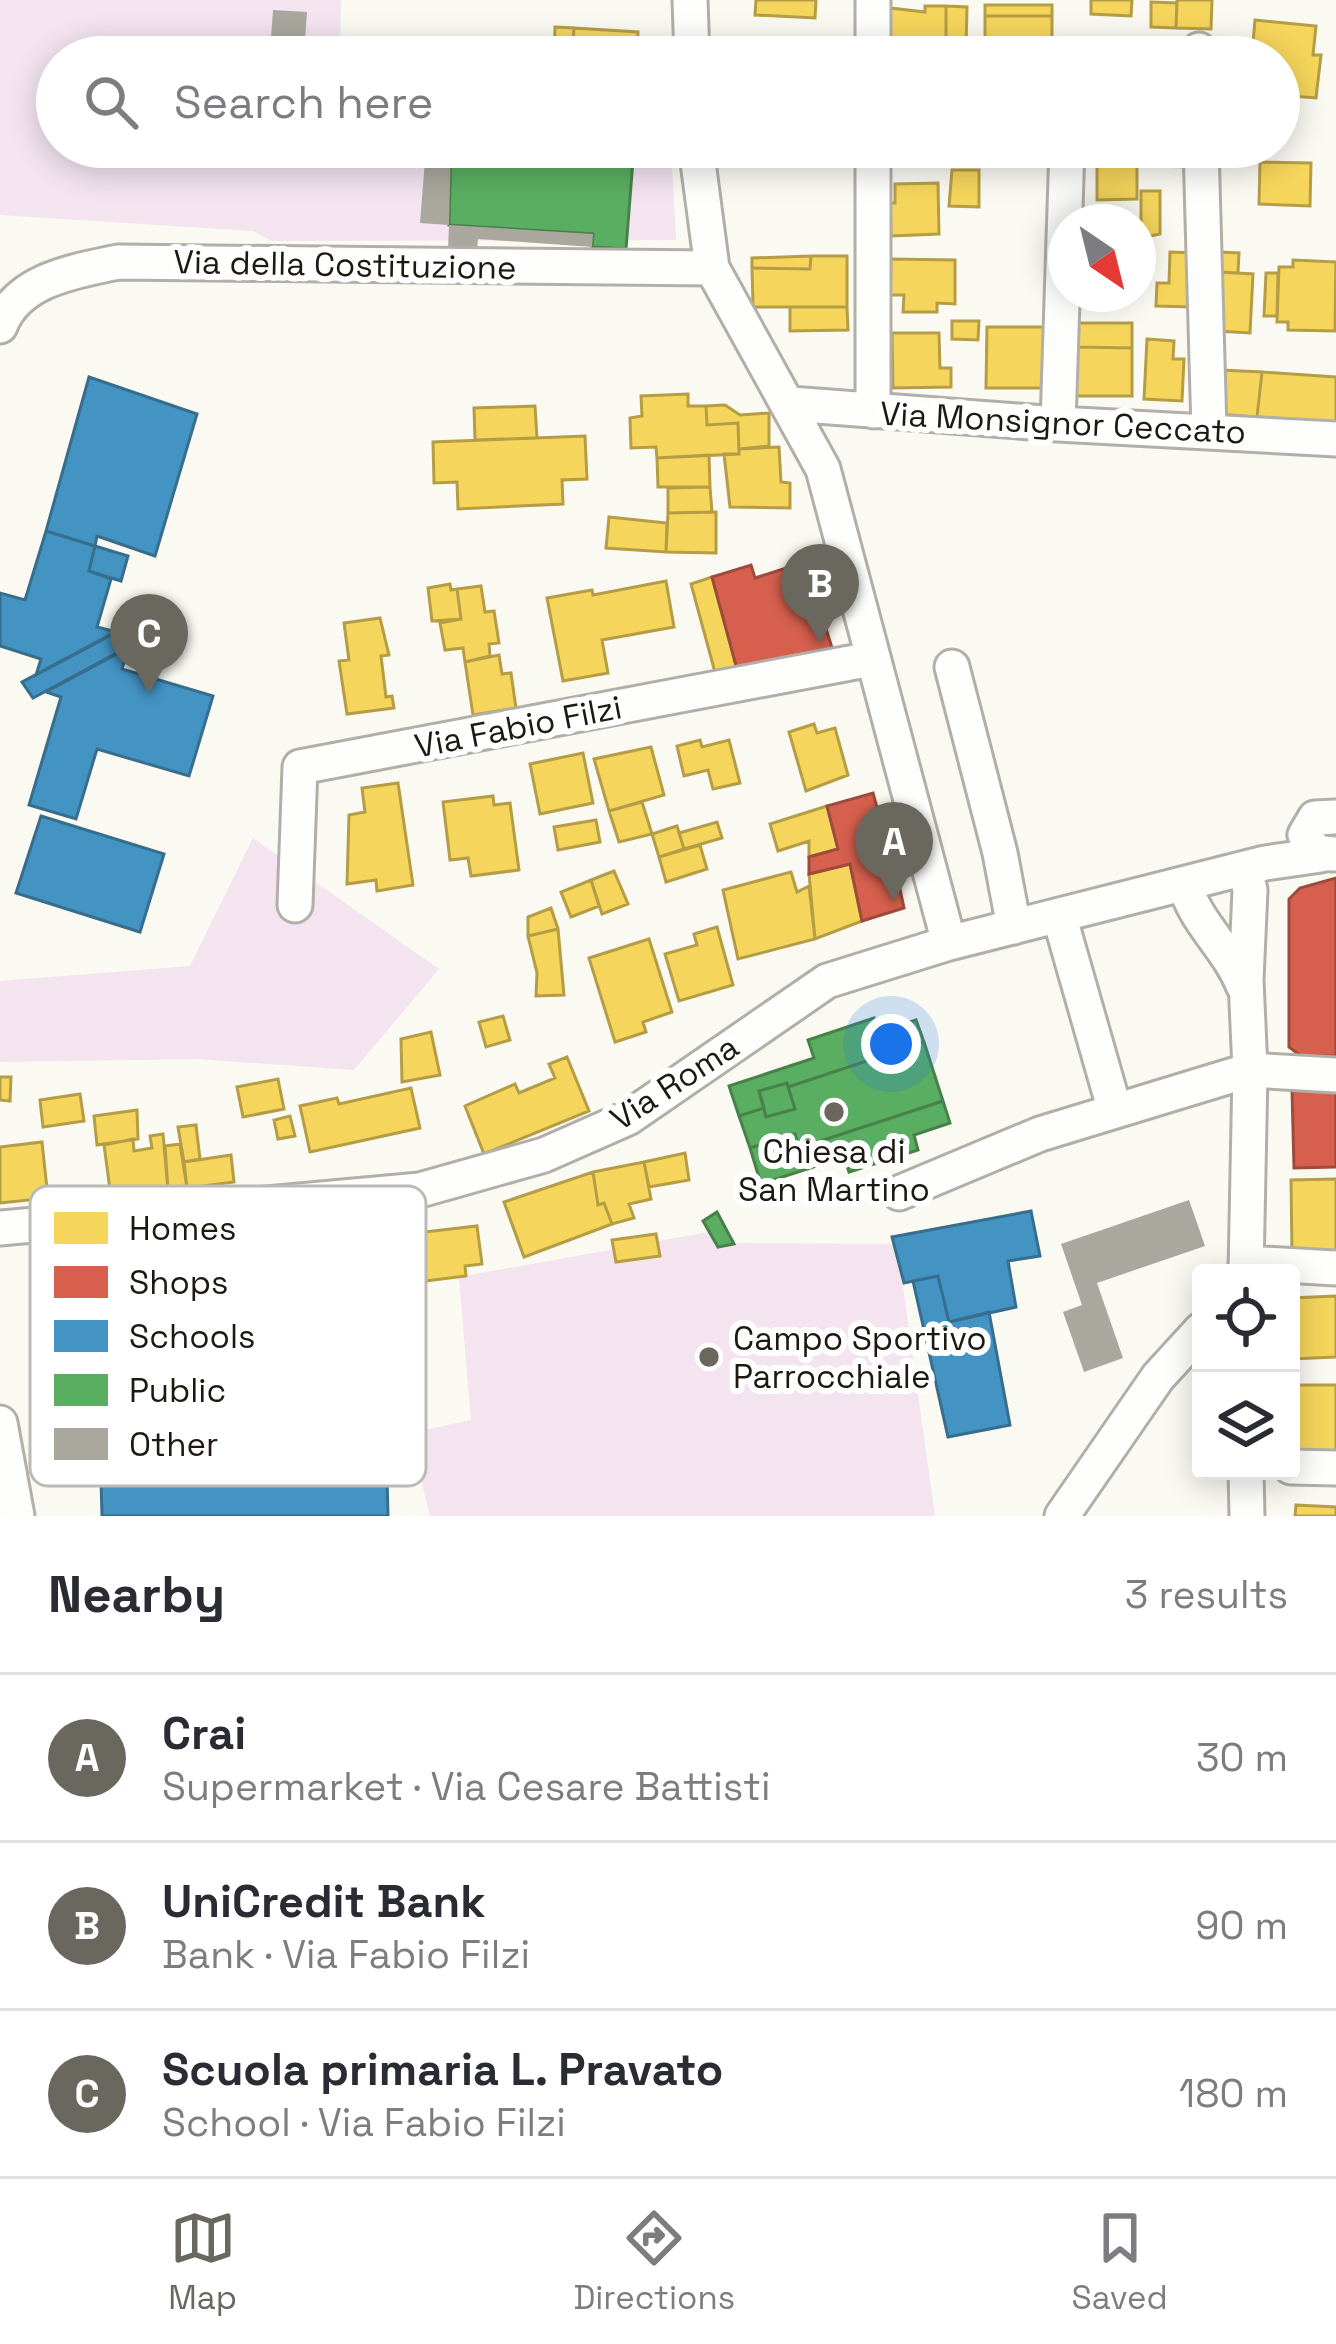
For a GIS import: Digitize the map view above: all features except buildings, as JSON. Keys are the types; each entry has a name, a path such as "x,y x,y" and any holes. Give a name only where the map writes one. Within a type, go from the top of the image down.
{"street":[{"path":"674,0 690,0 691,36"},
{"path":"873,36 874,0"},
{"path":"699,168 712,268 823,469 949,943"},
{"path":"873,168 873,411"},
{"path":"1058,424 1066,168"},
{"path":"1202,168 1208,431"},
{"name":"Via della Costituzione","path":"0,326 5,314 50,277 118,262 712,268"},
{"name":"Via Monsignor Ceccato","path":"790,404 1336,439"},
{"name":"Via Fabio Filzi","path":"295,905 300,767 871,659"},
{"path":"952,667 1015,927"},
{"path":"1326,840 1336,785"},
{"name":"Via Roma","path":"426,1188 544,1155 628,1118 827,981 949,943 1251,867 1326,840"},
{"path":"1246,1264 1251,867"},
{"path":"1185,884 1193,909 1228,953 1247,996"},
{"path":"1059,915 1115,1111"},
{"path":"899,1193 1040,1134 1250,1070 1336,1075"},
{"name":"Via Roma","path":"0,1228 30,1225"},
{"path":"1300,1268 1336,1268"},
{"path":"1062,1516 1158,1377 1192,1340"},
{"path":"0,1423 16,1516"},
{"path":"1300,1467 1336,1468"},
{"path":"1246,1480 1247,1516"}],"shaded area":[{"path":"0,0 341,0 340,36 36,36 36,168 672,168 676,240 272,241 253,231 0,215"},
{"path":"253,838 439,969 354,1070 196,1059 0,1062 0,981 190,966"},
{"path":"725,1229 731,1243 897,1244 935,1516 430,1516 423,1486 426,1430 471,1420 459,1277"}],"place":[{"name":"UniCredit Bank","path":"820,643"},
{"name":"Scuola primaria L. Pravato","path":"149,693"},
{"name":"Crai","path":"894,901"},
{"name":"Chiesa di San Martino","path":"834,1112"},
{"name":"Campo Sportivo Parrocchiale","path":"709,1357"}]}
